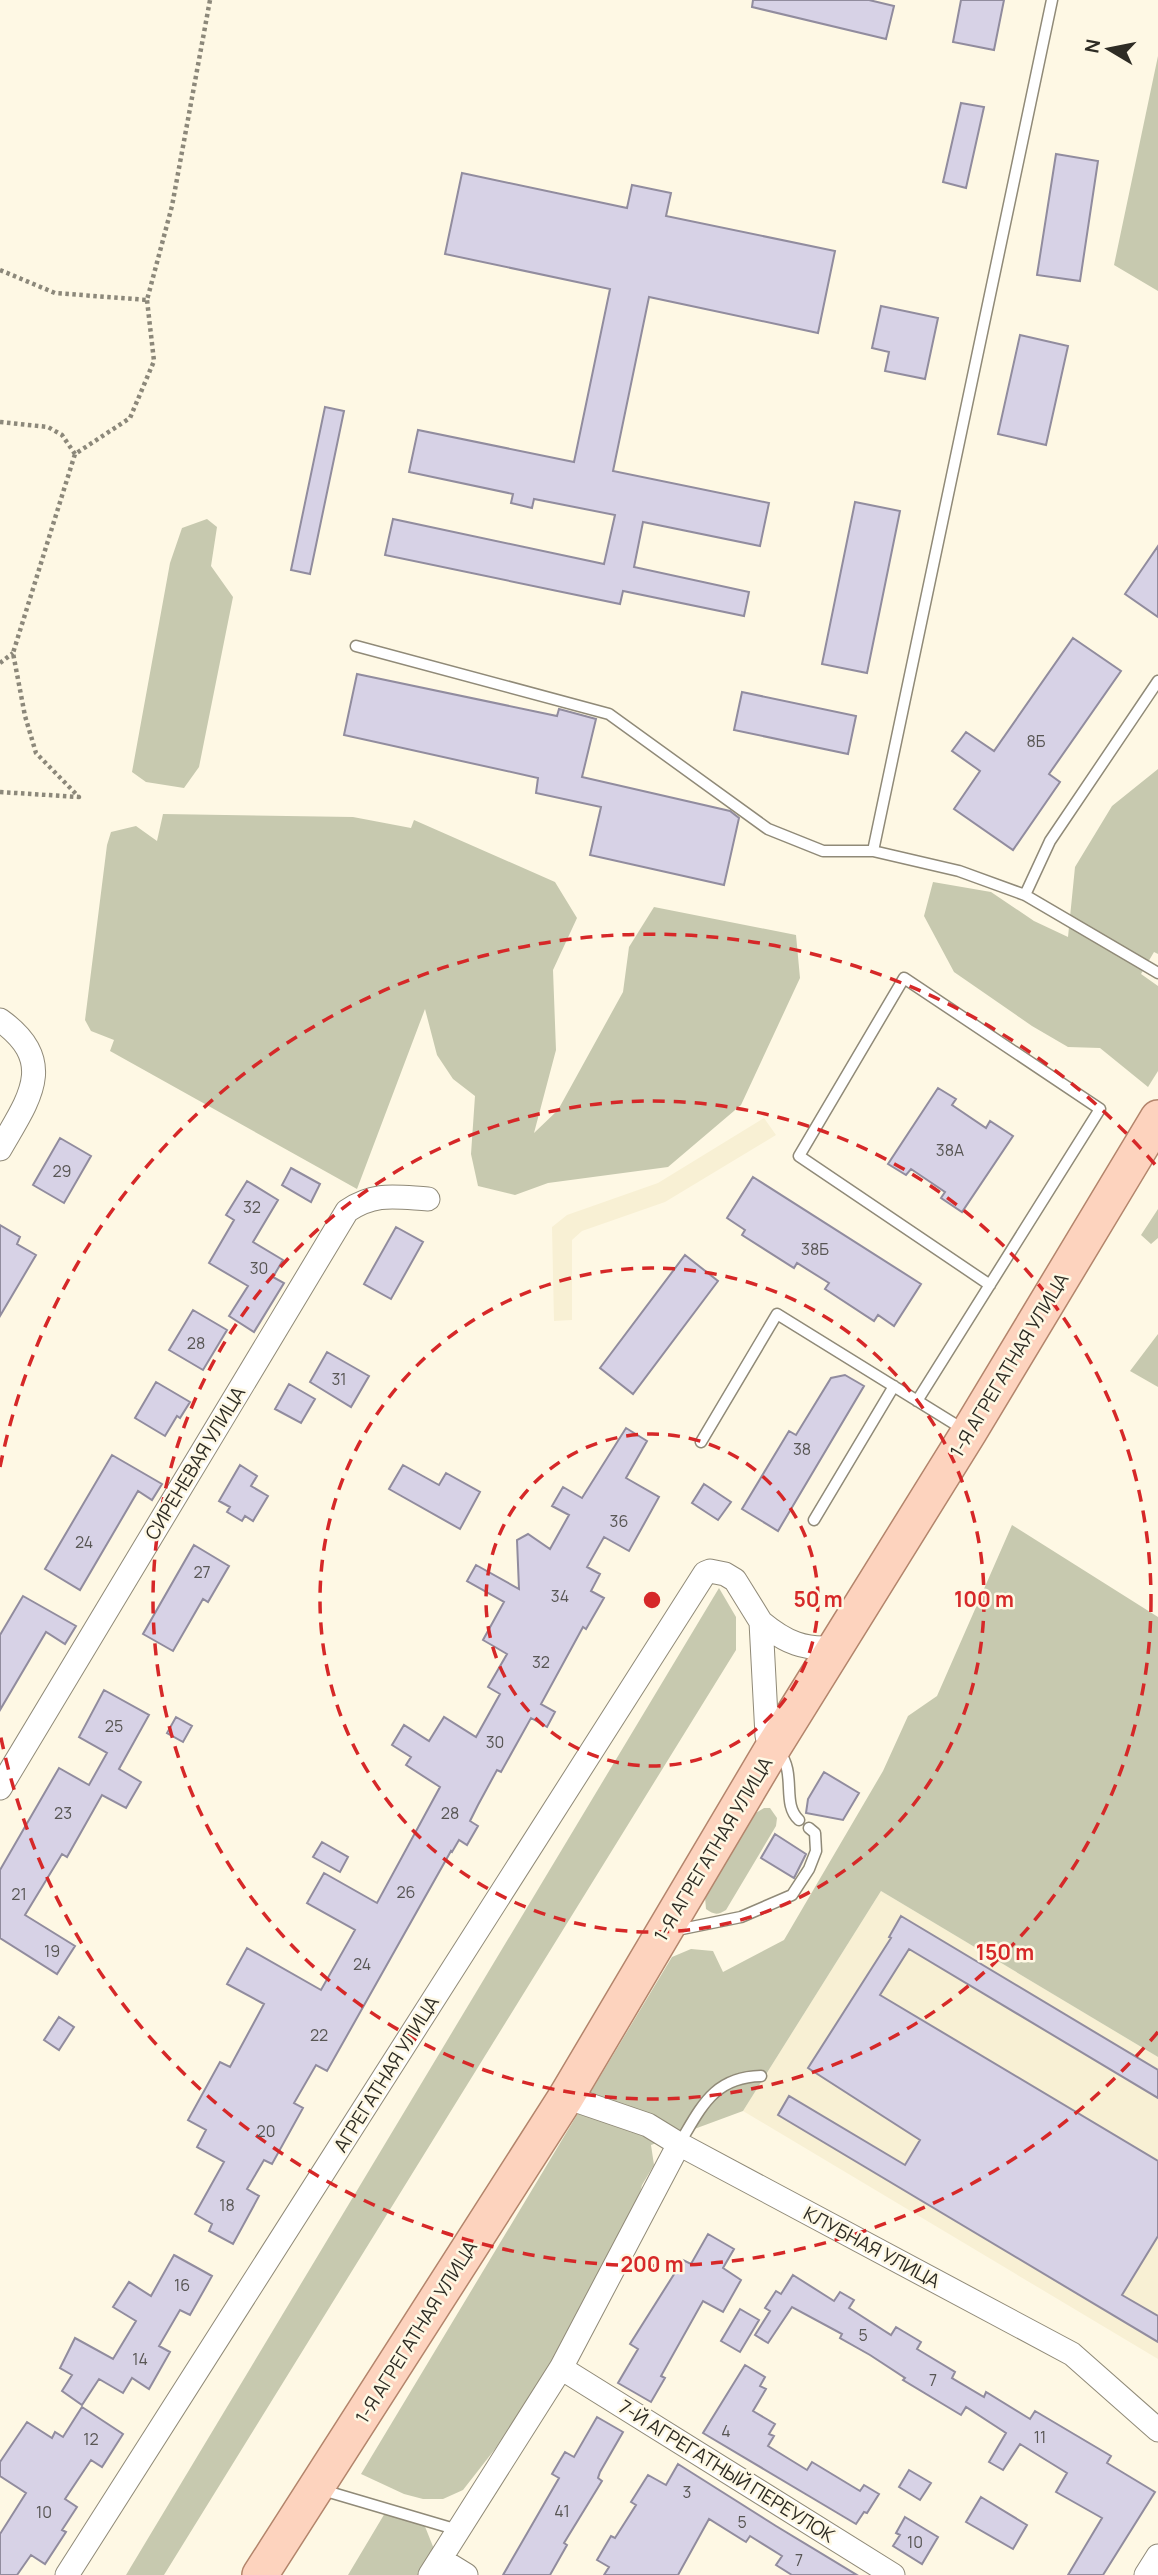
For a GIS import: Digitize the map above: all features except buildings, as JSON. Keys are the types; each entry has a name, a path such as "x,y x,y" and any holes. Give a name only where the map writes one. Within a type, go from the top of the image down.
{"main road":[{"name":"1-Я АГРЕГАТНАЯ УЛИЦА","path":"260,2575 566,2097 774,1746 969,1432 1158,1118"}],"street":[{"path":"0,1020 16,1032 30,1054 35,1074 30,1097 0,1149"},
{"name":"СИРЕНЕВАЯ УЛИЦА","path":"0,1788 347,1211 362,1200 378,1196 428,1199"},
{"name":"АГРЕГАТНАЯ УЛИЦА","path":"67,2575 705,1573 710,1571 725,1574 736,1580 761,1622"},
{"path":"761,1622 779,1637 799,1644 817,1649 837,1647"},
{"path":"761,1622 767,1736 774,1746"},
{"name":"КЛУБНАЯ УЛИЦА","path":"566,2097 648,2125 1072,2354 1158,2430"},
{"path":"466,2575 435,2567 561,2368 679,2144"},
{"name":"7-Й АГРЕГАТНЫЙ ПЕРЕУЛОК","path":"561,2368 893,2575"},
{"path":"1146,2575 1158,2556"}],"lane":[{"path":"873,851 1052,0"},
{"path":"356,646 609,714 768,829 823,851 873,851 959,871 1026,895 1158,973"},
{"path":"1026,895 1050,841 1158,681"},
{"path":"917,1401 990,1285 1100,1109 904,978 799,1156 990,1285"},
{"path":"701,1442 777,1314 969,1432"},
{"path":"814,1520 894,1386"},
{"path":"774,1746 783,1756 788,1768 791,1811 799,1820"},
{"path":"662,1933 741,1917 792,1895 809,1869 816,1852 815,1833 809,1828"},
{"path":"679,2144 707,2099 721,2087 735,2080 761,2076"},
{"path":"317,2488 458,2530"}],"path":[{"path":"0,792 79,797 36,753 25,716 13,653 75,454 130,418 154,361 147,300 172,206 210,0"},
{"path":"0,270 55,293 147,300"},
{"path":"0,422 48,427 62,435 75,454"},
{"path":"0,663 13,653"}],"shaded area":[{"path":"764,1118 776,1135 665,1202 582,1231 572,1240 572,1320 554,1321 552,1227 567,1215 658,1183"},
{"path":"881,1891 1158,2057 1158,2359 743,2111"}],"green space":[{"path":"1158,56 1158,291 1114,265"},
{"path":"207,519 217,527 211,566 233,597 199,767 184,788 146,782 132,772 170,563 182,528"},
{"path":"1158,769 1158,954 1154,952 1141,974 1158,986 1158,1071 1148,1087 1100,1048 1068,1047 1032,1026 954,972 924,916 933,882 991,892 1034,921 1068,937 1075,867 1112,806"},
{"path":"163,814 353,817 411,828 414,820 555,882 577,918 553,970 556,1050 534,1133 558,1110 623,992 629,947 654,907 796,935 800,978 741,1105 668,1167 548,1183 515,1195 478,1186 471,1154 475,1096 453,1079 437,1055 425,1009 357,1189 110,1051 114,1040 91,1031 85,1020 107,845 111,832 136,826 157,841"},
{"path":"1158,1209 1158,1238 1151,1244 1141,1235"},
{"path":"1158,1334 1158,1387 1130,1371"},
{"path":"1012,1525 1158,1617 1158,2057 881,1891 743,2111 651,2145 654,2165 642,2185 634,2217 557,2360 463,2490 443,2499 423,2499 404,2494 361,2474 672,1957 691,1949 713,1951 723,1972 784,1940 883,1771 908,1716 937,1696"},
{"path":"719,1588 736,1617 736,1650 164,2575 126,2575"},
{"path":"764,1808 770,1808 777,1818 776,1826 726,1910 711,1912 706,1909 705,1897 754,1814"},
{"path":"385,2513 424,2524 434,2549 420,2575 348,2575"}]}
